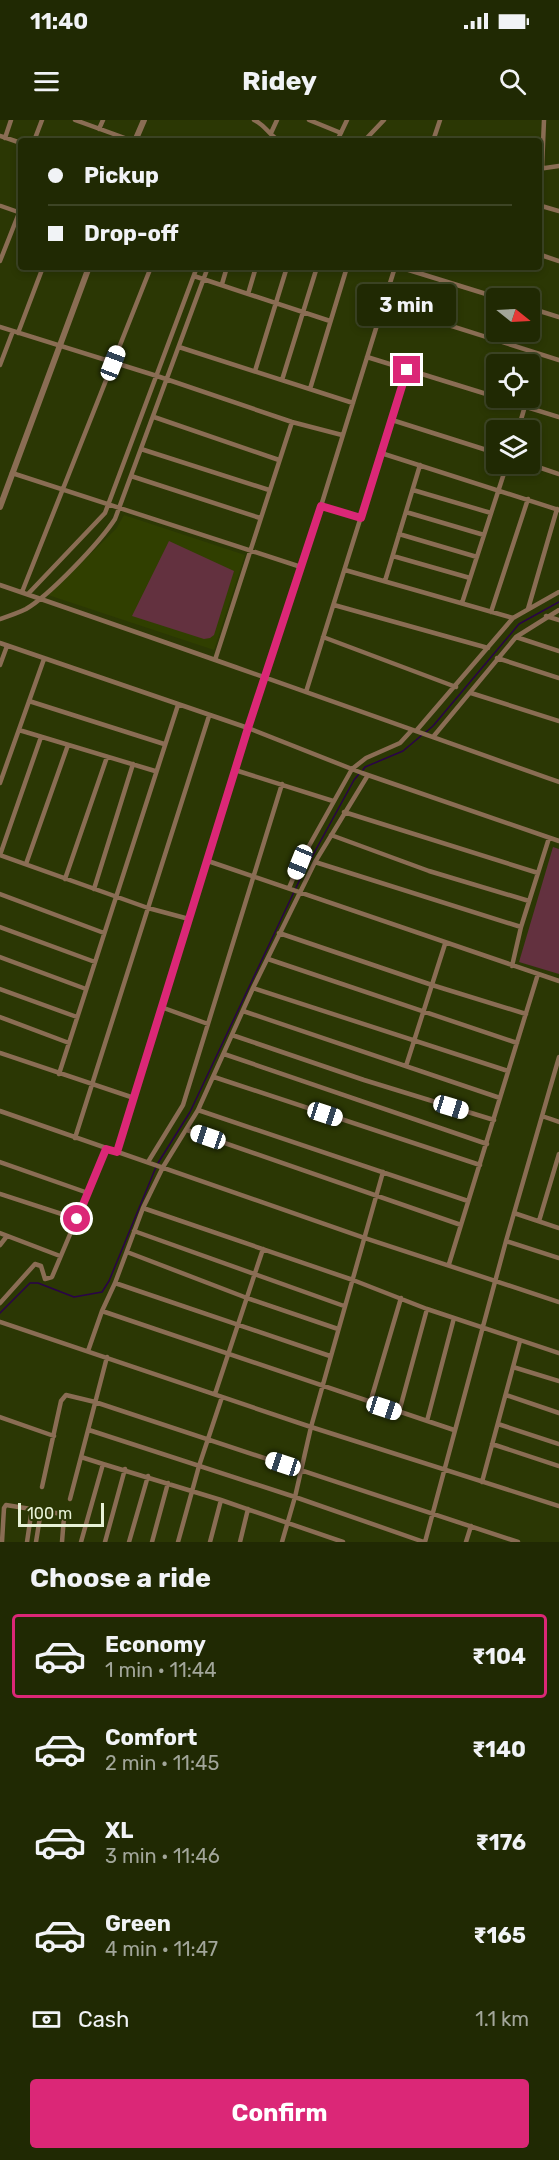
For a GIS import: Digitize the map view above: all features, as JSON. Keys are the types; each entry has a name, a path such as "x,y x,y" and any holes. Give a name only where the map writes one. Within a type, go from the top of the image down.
{"street":[{"path":"10,120 3,137 18,141"},
{"path":"35,138 42,120"},
{"path":"75,120 125,138"},
{"path":"99,129 103,120"},
{"path":"135,138 144,120"},
{"path":"254,120 262,124 275,138"},
{"path":"271,133 277,120"},
{"path":"309,120 341,133"},
{"path":"338,138 347,120"},
{"path":"367,138 384,120"},
{"path":"434,138 440,120"},
{"path":"542,144 544,120"},
{"path":"542,169 559,166"},
{"path":"1,206 18,212"},
{"path":"542,206 559,211"},
{"path":"0,261 18,218"},
{"path":"542,255 559,261"},
{"path":"0,365 42,270"},
{"path":"0,507 88,270"},
{"path":"25,593 150,270"},
{"path":"25,593 99,521 109,504 196,270"},
{"path":"0,619 24,610 42,598 115,519 207,270"},
{"path":"222,284 226,270"},
{"path":"248,294 255,270"},
{"path":"255,371 286,270"},
{"path":"282,380 316,270"},
{"path":"310,389 346,270"},
{"path":"117,1152 248,728 321,506 394,270"},
{"path":"409,270 486,294"},
{"path":"194,276 330,321"},
{"path":"382,304 559,360"},
{"path":"540,311 559,317"},
{"path":"0,327 157,376 292,422 342,435"},
{"path":"179,347 353,403"},
{"path":"367,357 486,395"},
{"path":"306,692 407,370"},
{"path":"531,408 559,417"},
{"path":"154,417 279,460"},
{"path":"392,420 486,450"},
{"path":"215,660 292,422"},
{"path":"141,449 269,490"},
{"path":"381,453 558,509 528,609"},
{"path":"385,581 420,465"},
{"path":"540,468 559,474"},
{"path":"12,473 301,567"},
{"path":"462,603 504,474"},
{"path":"131,476 260,518"},
{"path":"413,490 491,513"},
{"path":"491,612 528,499"},
{"path":"321,506 361,518"},
{"path":"406,512 484,535"},
{"path":"399,534 477,557"},
{"path":"393,556 470,578"},
{"path":"345,570 513,618"},
{"path":"0,585 559,782"},
{"path":"289,888 300,862 333,801 354,770 366,758 400,742 414,731 456,687 513,618 559,592"},
{"path":"334,604 488,648"},
{"path":"433,737 516,637 546,616 559,610"},
{"path":"546,616 559,621"},
{"path":"323,637 456,687"},
{"path":"516,637 559,651"},
{"path":"0,644 248,728 365,774 559,841"},
{"path":"0,665 7,646"},
{"path":"497,658 559,678"},
{"path":"0,783 44,659"},
{"path":"471,693 559,721"},
{"path":"29,701 164,744"},
{"path":"59,1074 178,705"},
{"path":"75,1138 209,716"},
{"path":"19,730 155,771"},
{"path":"41,737 0,855 115,897 189,919"},
{"path":"26,864 68,745"},
{"path":"66,879 107,757"},
{"path":"94,889 133,764"},
{"path":"235,770 333,801"},
{"path":"88,1352 143,1208 163,1167 198,1110 253,988 315,862 365,774"},
{"path":"148,1162 183,1105 282,784"},
{"path":"344,812 537,873"},
{"path":"331,835 429,871 529,901"},
{"path":"512,966 521,927 549,838"},
{"path":"208,861 445,944 559,981"},
{"path":"315,862 521,927"},
{"path":"0,894 104,933"},
{"path":"0,927 95,962"},
{"path":"279,933 526,1014"},
{"path":"406,1066 445,944"},
{"path":"0,957 86,989"},
{"path":"268,959 517,1042"},
{"path":"449,1264 538,974"},
{"path":"253,988 508,1071"},
{"path":"0,989 77,1017"},
{"path":"161,1007 208,1024"},
{"path":"243,1011 500,1098"},
{"path":"0,1017 69,1043"},
{"path":"232,1035 364,1080 494,1120"},
{"path":"0,1053 134,1098"},
{"path":"224,1054 487,1144"},
{"path":"89,1430 424,1542 506,1240 559,1057"},
{"path":"214,1077 480,1165"},
{"path":"198,1110 468,1201"},
{"path":"0,1112 365,1238 559,1302"},
{"path":"542,1116 559,1122"},
{"path":"187,1130 461,1225"},
{"path":"0,1303 35,1264 41,1266 45,1279 52,1277 106,1149"},
{"path":"539,1221 559,1154"},
{"path":"0,1162 88,1193"},
{"path":"282,1542 330,1356 383,1172"},
{"path":"0,1194 77,1219"},
{"path":"143,1208 353,1280 427,1309 559,1353"},
{"path":"514,1213 559,1228"},
{"path":"134,1231 344,1306"},
{"path":"0,1233 60,1256"},
{"path":"0,1245 7,1236"},
{"path":"506,1240 559,1258"},
{"path":"215,1394 263,1250"},
{"path":"126,1252 247,1298 338,1329"},
{"path":"115,1283 330,1356"},
{"path":"370,1403 401,1298"},
{"path":"399,1412 427,1309"},
{"path":"102,1311 454,1430"},
{"path":"427,1421 454,1318"},
{"path":"0,1322 311,1427 559,1506"},
{"path":"482,1482 520,1341"},
{"path":"70,1499 107,1358"},
{"path":"513,1367 559,1381"},
{"path":"42,1487 64,1395 95,1402 471,1526 509,1541 518,1542"},
{"path":"506,1395 559,1413"},
{"path":"178,1542 199,1466 222,1397"},
{"path":"0,1417 54,1436"},
{"path":"498,1424 559,1444"},
{"path":"492,1444 559,1466"},
{"path":"81,1456 148,1476 343,1542"},
{"path":"81,1542 103,1464"},
{"path":"105,1542 125,1469"},
{"path":"129,1542 148,1476"},
{"path":"152,1542 168,1483"},
{"path":"210,1542 221,1500"},
{"path":"2,1542 6,1505 62,1514 64,1517 62,1542"},
{"path":"240,1542 248,1509"},
{"path":"27,1542 31,1515"},
{"path":"36,1542 40,1517"},
{"path":"30,1522 39,1523"},
{"path":"466,1542 471,1526"}],"shaded area":[{"path":"124,515 245,555 214,650 48,595 116,529"},
{"path":"169,541 234,571 214,635 210,638 204,639 132,616"},
{"path":"553,847 559,849 559,974 519,962"}],"waterway":[{"path":"426,732 519,624 559,602"},
{"path":"363,770 365,767 403,751 422,735"},
{"path":"158,1163 190,1112 302,875 359,774"},
{"path":"0,1313 30,1283 38,1283 74,1297 102,1292 109,1281 156,1167"}],"route":[{"path":"77,1219 106,1149 117,1152 248,728 321,506 361,518 407,370"}]}
